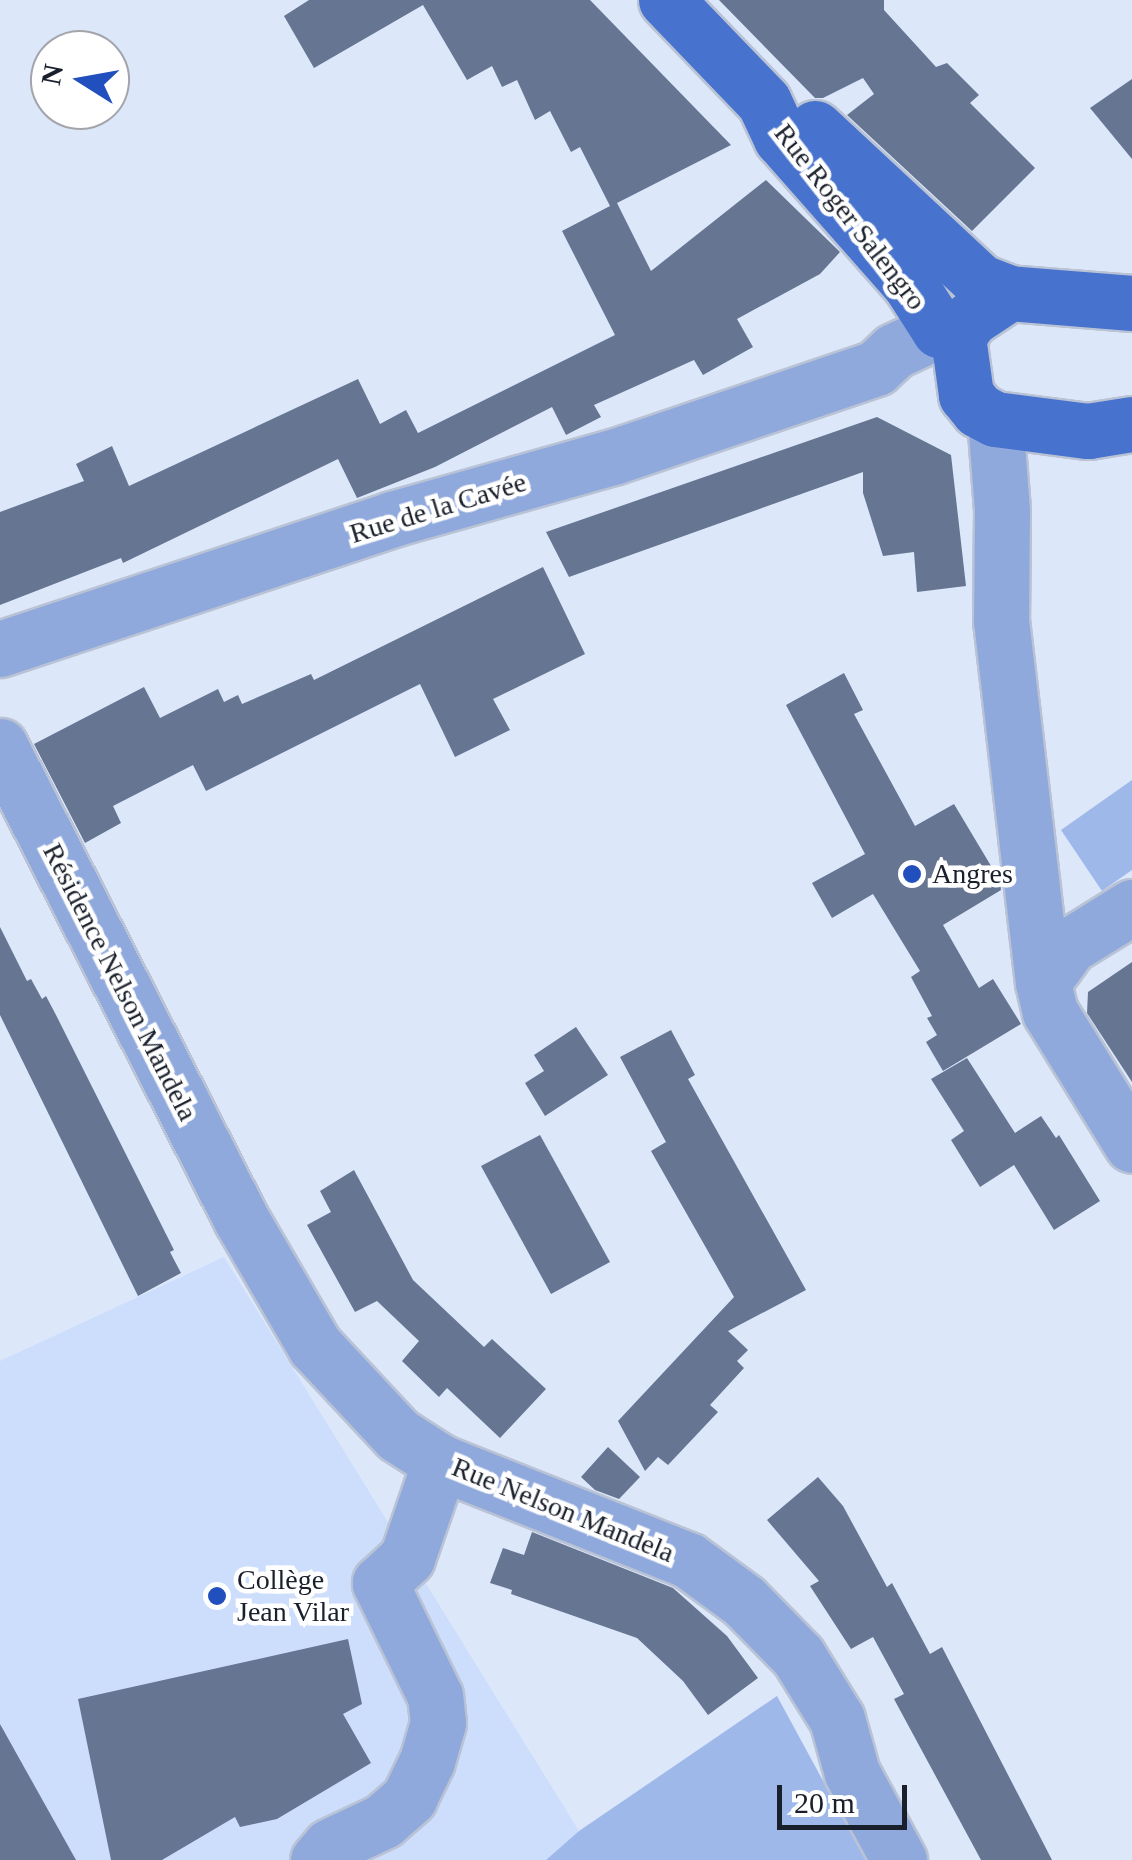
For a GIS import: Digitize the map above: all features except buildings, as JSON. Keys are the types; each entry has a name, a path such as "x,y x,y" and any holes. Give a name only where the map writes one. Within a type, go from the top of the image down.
{"main road":[{"name":"Rue Roger Salengro","path":"666,0 764,102 781,138 910,283 948,334"},
{"name":"Rue Roger Salengro","path":"764,102 812,126 981,282 1009,293"},
{"path":"1128,427 1088,431 980,407 948,334 1009,293 1108,300 1132,261"}],"street":[{"name":"Rue de la Cavée","path":"0,649 392,520 612,457 876,368 894,351 948,334"},
{"path":"876,368 938,381 980,407 1002,511 1000,620 1043,982 1050,1012 1132,1145"},
{"name":"Résidence Nelson Mandela","path":"0,746 241,1219"},
{"path":"1043,982 1069,946 1132,907"},
{"name":"Rue Nelson Mandela","path":"241,1219 315,1346 398,1435 440,1462 688,1560 744,1600 798,1656 837,1719 852,1773 899,1860"},
{"path":"318,1860 330,1846 383,1821 409,1798 427,1761 438,1722 436,1696 380,1582 406,1558 440,1462"}],"shaded area":[{"path":"1132,780 1132,870 1102,891 1061,830"},
{"name":"Collège Jean Vilar","path":"224,1257 579,1831 546,1860 0,1860 0,1361"},
{"path":"777,1696 866,1860 546,1860 579,1831"}],"place":[{"name":"Angres","path":"912,874"},
{"name":"Collège Jean Vilar","path":"217,1596"}]}
